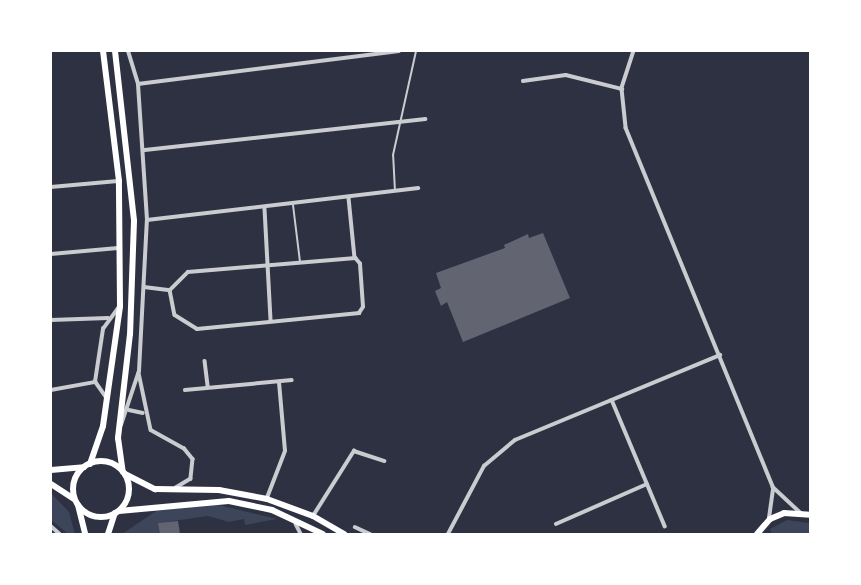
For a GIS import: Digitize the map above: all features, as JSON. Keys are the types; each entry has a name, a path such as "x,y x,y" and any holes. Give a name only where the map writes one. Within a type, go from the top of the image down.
{"highway":[{"path":"85,534 74,485 88,465 108,401 120,306 119,181 103,51"},
{"path":"108,534 129,488 124,473 118,429 130,337 134,221 116,51"},
{"path":"51,470 109,462 155,489 219,490 267,499 313,516 344,534"},
{"path":"51,484 95,517 117,512 229,501 292,518 323,534"},
{"path":"759,533 766,522 784,513 800,512 810,515"}],"street":[{"path":"118,429 129,410 139,371 147,220 145,150 138,84 128,51"},
{"path":"138,84 399,51"},
{"path":"634,51 622,89 626,128 773,487 773,510 766,522"},
{"path":"523,81 566,75 622,89"},
{"path":"145,150 425,120"},
{"path":"51,187 119,181"},
{"path":"147,220 418,188"},
{"path":"170,290 175,315 197,329 363,311 360,264 355,258 349,198"},
{"path":"265,208 270,256 267,265 271,321"},
{"path":"51,254 121,248"},
{"path":"170,290 188,272 355,258"},
{"path":"144,286 170,290"},
{"path":"108,401 95,382 109,318 120,306"},
{"path":"51,320 109,318"},
{"path":"448,534 475,480 494,454 515,440 720,355"},
{"path":"205,361 208,388"},
{"path":"139,371 145,415 151,430 184,448 193,459 191,479 170,491"},
{"path":"185,390 292,380"},
{"path":"51,390 95,382"},
{"path":"267,499 285,451 279,382"},
{"path":"612,400 665,526"},
{"path":"129,410 138,409 145,415"},
{"path":"313,516 354,451 384,461"},
{"path":"556,524 647,484"},
{"path":"773,487 800,512"},
{"path":"292,518 301,534"},
{"path":"51,526 60,534"},
{"path":"355,527 370,534"}],"lane":[{"path":"395,191 393,155 415,51"},
{"path":"293,204 300,264"}],"shaded area":[{"path":"51,493 69,512 75,534 68,534 51,520"},
{"path":"214,504 277,519 245,525 244,519 229,522 208,516 159,523 160,534 122,534 156,511"},
{"path":"787,520 809,523 810,534 772,534 770,529"}],"building":[{"path":"543,233 570,298 463,342 447,302 441,306 435,291 441,288 436,273 505,248 504,245 528,234 529,238"},
{"path":"178,521 180,534 160,534 158,523"}]}
